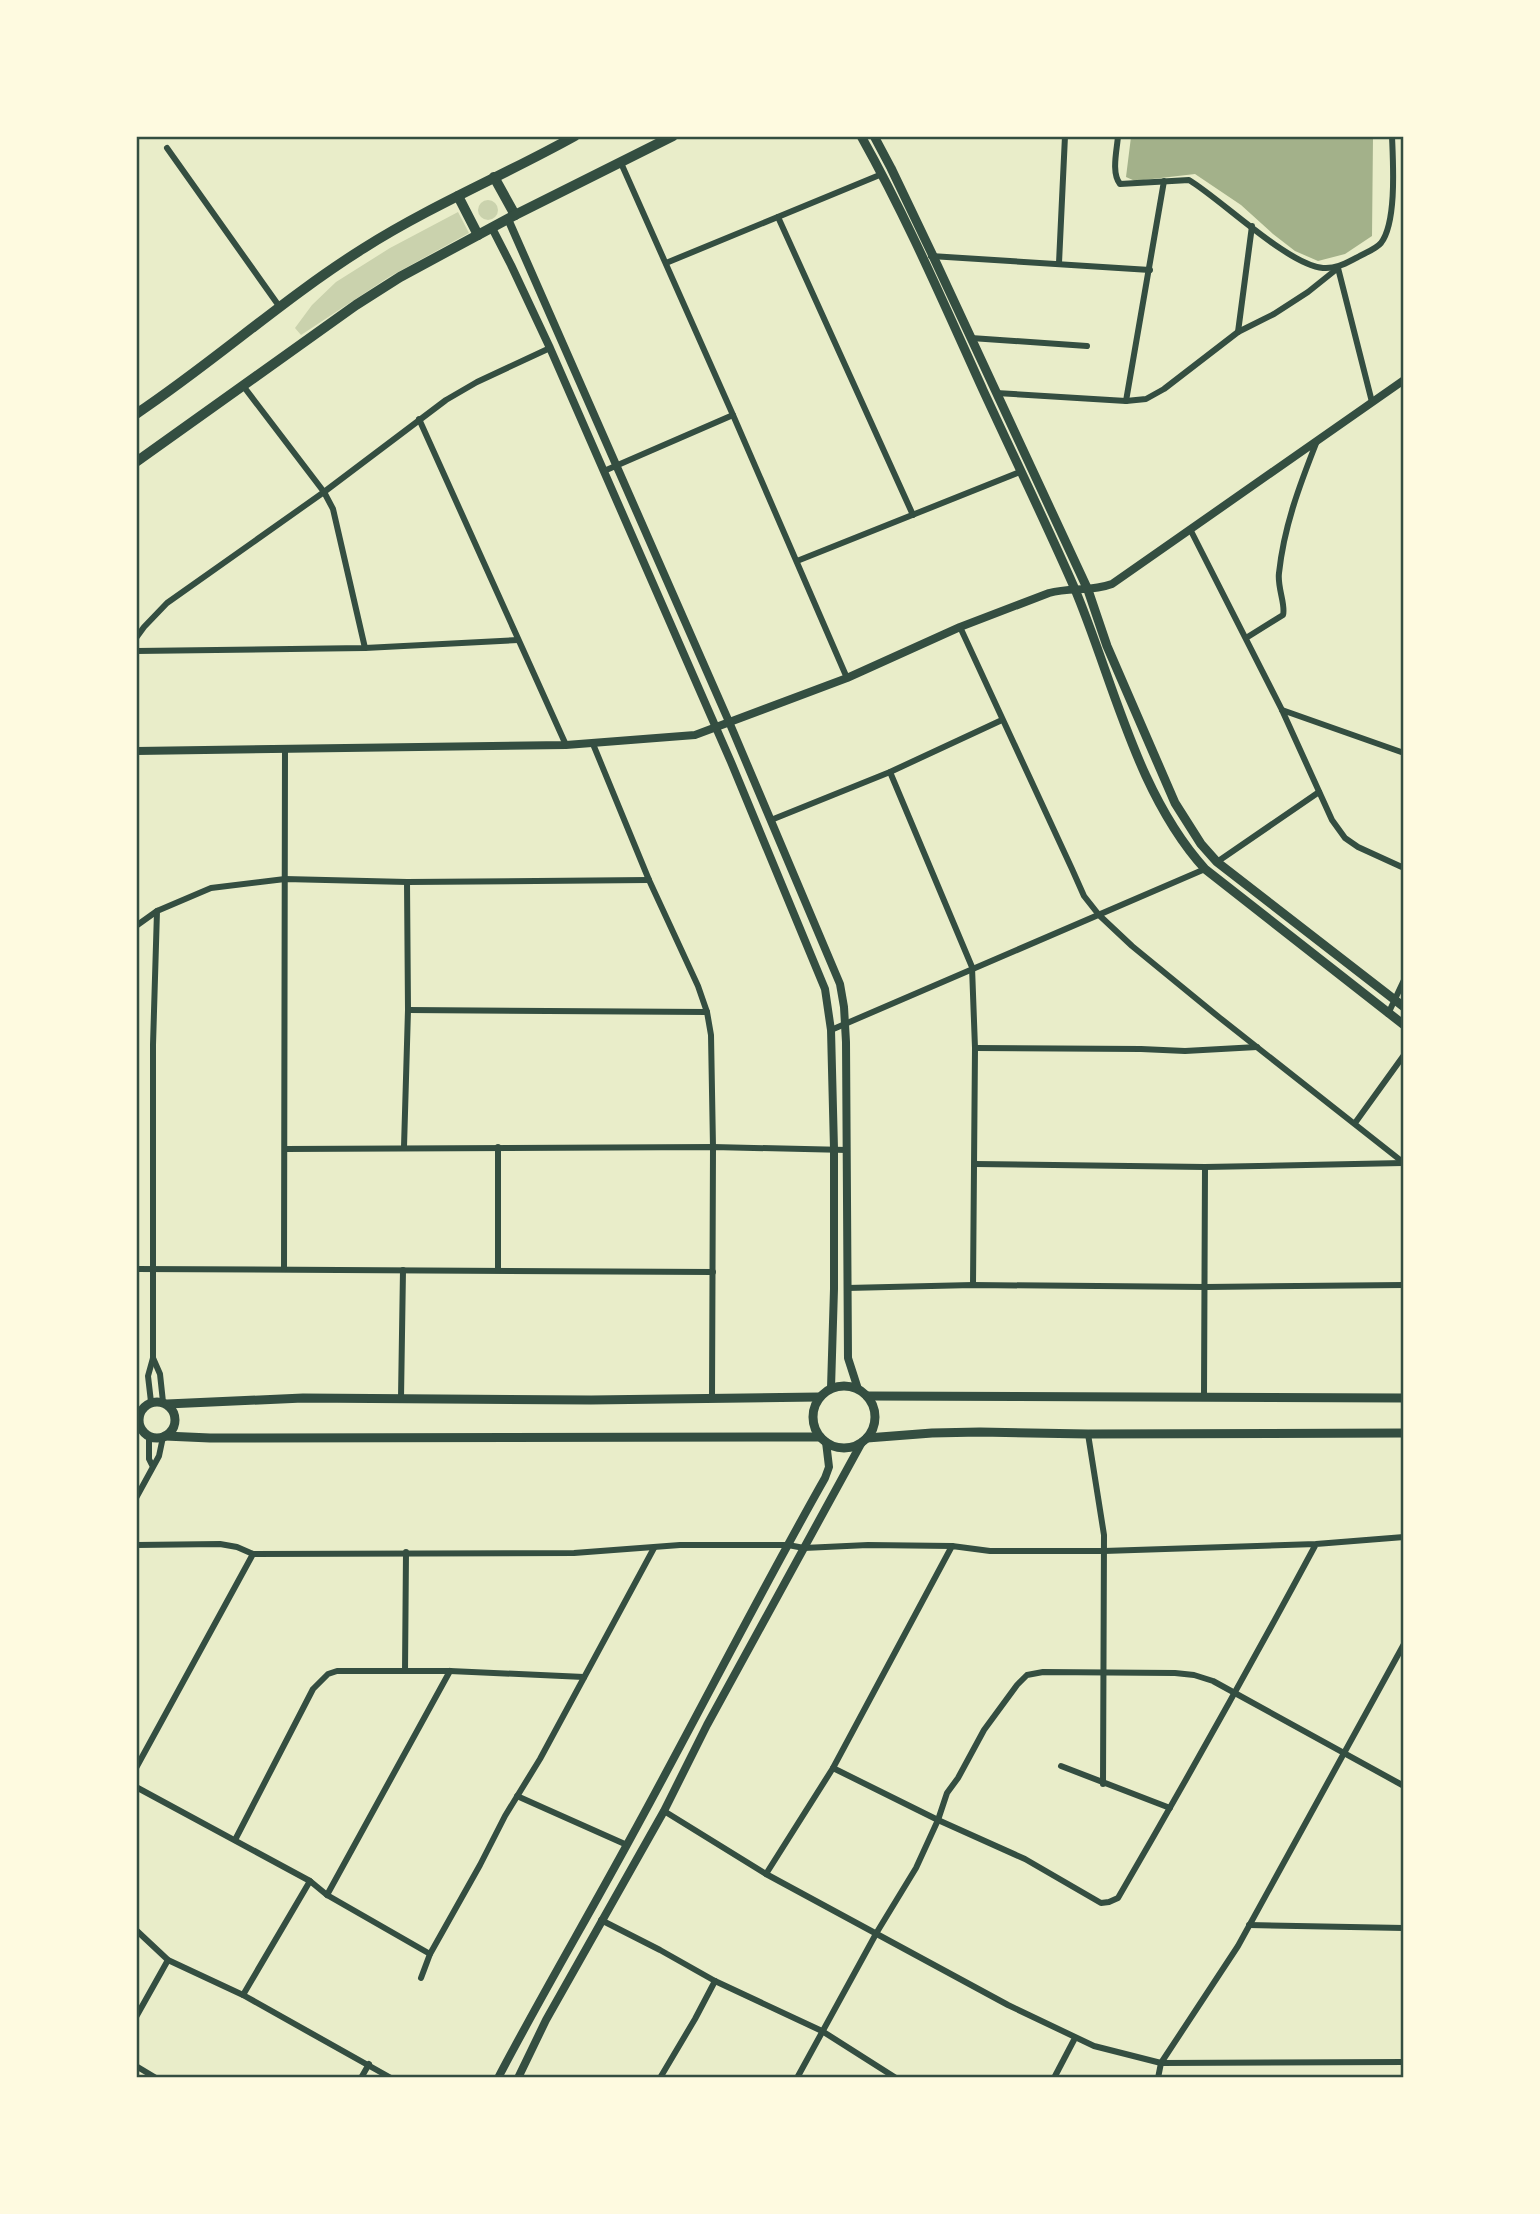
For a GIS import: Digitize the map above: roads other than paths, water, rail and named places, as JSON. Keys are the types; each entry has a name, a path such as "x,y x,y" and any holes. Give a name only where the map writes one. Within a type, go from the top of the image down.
{"main road":[{"path":"136,414 279,306 362,249 458,195 575,136"},
{"path":"136,462 379,290 512,217 673,136"},
{"path":"861,136 922,256 1074,589 1104,671 1159,803 1189,851 1205,869 1404,1025"},
{"path":"873,136 933,256 1088,590 1107,646 1175,803 1201,844 1217,862 1404,1007"},
{"path":"494,177 512,217"},
{"path":"458,195 478,235"},
{"path":"823,1440 815,1428 814,1407 819,1397 831,1388 849,1386 867,1396 874,1412 872,1430 865,1440"},
{"path":"867,1396 1404,1398"},
{"path":"136,1403 303,1398 591,1400 819,1397"},
{"path":"150,1403 144,1407 139,1418 144,1435 164,1437 823,1440 844,1448 865,1440 932,1433 1404,1433"},
{"path":"164,1437 170,1433 175,1421 172,1408 165,1403"}],"street":[{"path":"1059,263 1065,136"},
{"path":"1118,136 1115,171 1120,184 1189,180 1305,264 1338,268"},
{"path":"996,393 1126,401 1146,399 1164,389 1238,332 1274,314 1338,268 1380,244 1386,232 1393,193 1392,136"},
{"path":"167,148 279,306"},
{"path":"621,163 847,678"},
{"path":"666,263 882,174"},
{"path":"1126,401 1164,181"},
{"path":"1393,193 1404,193"},
{"path":"512,217 615,466 730,724 840,985 846,1023 848,1358 858,1389"},
{"path":"778,217 913,515"},
{"path":"1238,332 1251,226"},
{"path":"492,228 512,265 604,471 825,989 831,1030 834,1149 831,1388"},
{"path":"922,256 1150,270"},
{"path":"1338,268 1372,402"},
{"path":"971,338 1087,346"},
{"path":"136,638 167,603 324,492 446,400 477,382 550,348"},
{"path":"136,751 593,744 674,738 716,729 847,678 960,627 1049,593 1100,589 1112,584 1404,380"},
{"path":"244,387 324,492 333,509 365,648"},
{"path":"604,471 733,415"},
{"path":"419,419 566,745"},
{"path":"1246,638 1283,615 1285,610 1279,592 1278,576 1284,538 1295,499 1318,439"},
{"path":"797,561 1020,472"},
{"path":"1190,529 1282,710 1332,820 1345,838 1358,847 1404,868"},
{"path":"960,627 1080,887 1099,915 1146,958 1404,1163"},
{"path":"136,651 365,648 518,640"},
{"path":"1282,710 1404,753"},
{"path":"771,820 890,772 1002,720"},
{"path":"593,744 707,1012 711,1035 713,1147 712,1399"},
{"path":"284,1269 285,748"},
{"path":"890,772 972,967 975,1048 973,1285"},
{"path":"1217,862 1319,792"},
{"path":"831,1030 972,967 1205,869"},
{"path":"136,926 157,911 211,888 285,879 407,882 649,880"},
{"path":"404,1147 408,1010 407,882"},
{"path":"150,1403 148,1376 153,1358 153,1045 157,911"},
{"path":"1388,1014 1404,980"},
{"path":"408,1010 707,1012"},
{"path":"975,1048 1185,1051 1257,1047"},
{"path":"1355,1123 1404,1055"},
{"path":"498,1147 498,1270"},
{"path":"285,1149 713,1147 847,1150"},
{"path":"975,1164 1205,1167 1404,1163"},
{"path":"1204,1397 1205,1167"},
{"path":"136,1269 713,1272"},
{"path":"401,1398 403,1270"},
{"path":"847,1288 973,1285 1404,1285"},
{"path":"153,1358 160,1374 165,1403"},
{"path":"1088,1434 1102,1518 1104,1551 1102,1784"},
{"path":"144,1435 152,1465"},
{"path":"136,1498 159,1456 164,1437"},
{"path":"498,2077 825,1478 829,1467 823,1440"},
{"path":"518,2077 546,2020 664,1811 707,1725 865,1440"},
{"path":"136,1545 220,1544 253,1554 574,1553 680,1545 788,1545 804,1548 868,1545 952,1546 990,1550 1104,1551 1316,1544 1404,1537"},
{"path":"833,1768 1025,1859 1101,1903 1118,1898 1236,1694 1316,1544"},
{"path":"766,1874 833,1768 952,1546"},
{"path":"421,1978 430,1954 654,1548"},
{"path":"405,1671 406,1552"},
{"path":"136,1768 253,1554"},
{"path":"1158,2077 1161,2063 1250,1925 1404,1644"},
{"path":"235,1840 317,1684 328,1674 337,1671 450,1671 584,1677"},
{"path":"327,1895 450,1671"},
{"path":"797,2077 877,1932 916,1868 947,1793 984,1730 1027,1675 1043,1672 1194,1675 1213,1681 1404,1786"},
{"path":"1061,1766 1170,1808"},
{"path":"136,1787 310,1881 327,1895 430,1954"},
{"path":"517,1796 627,1845"},
{"path":"664,1811 766,1874 1008,2005 1094,2046 1161,2063 1404,2062"},
{"path":"243,1995 310,1881"},
{"path":"601,1920 715,1981 822,2031 896,2077"},
{"path":"1250,1925 1404,1928"},
{"path":"136,1930 169,1960 243,1995 391,2077"},
{"path":"136,2017 169,1960"},
{"path":"660,2077 715,1981"},
{"path":"1054,2077 1075,2038"},
{"path":"361,2077 369,2064"},
{"path":"136,2066 156,2077"}]}
